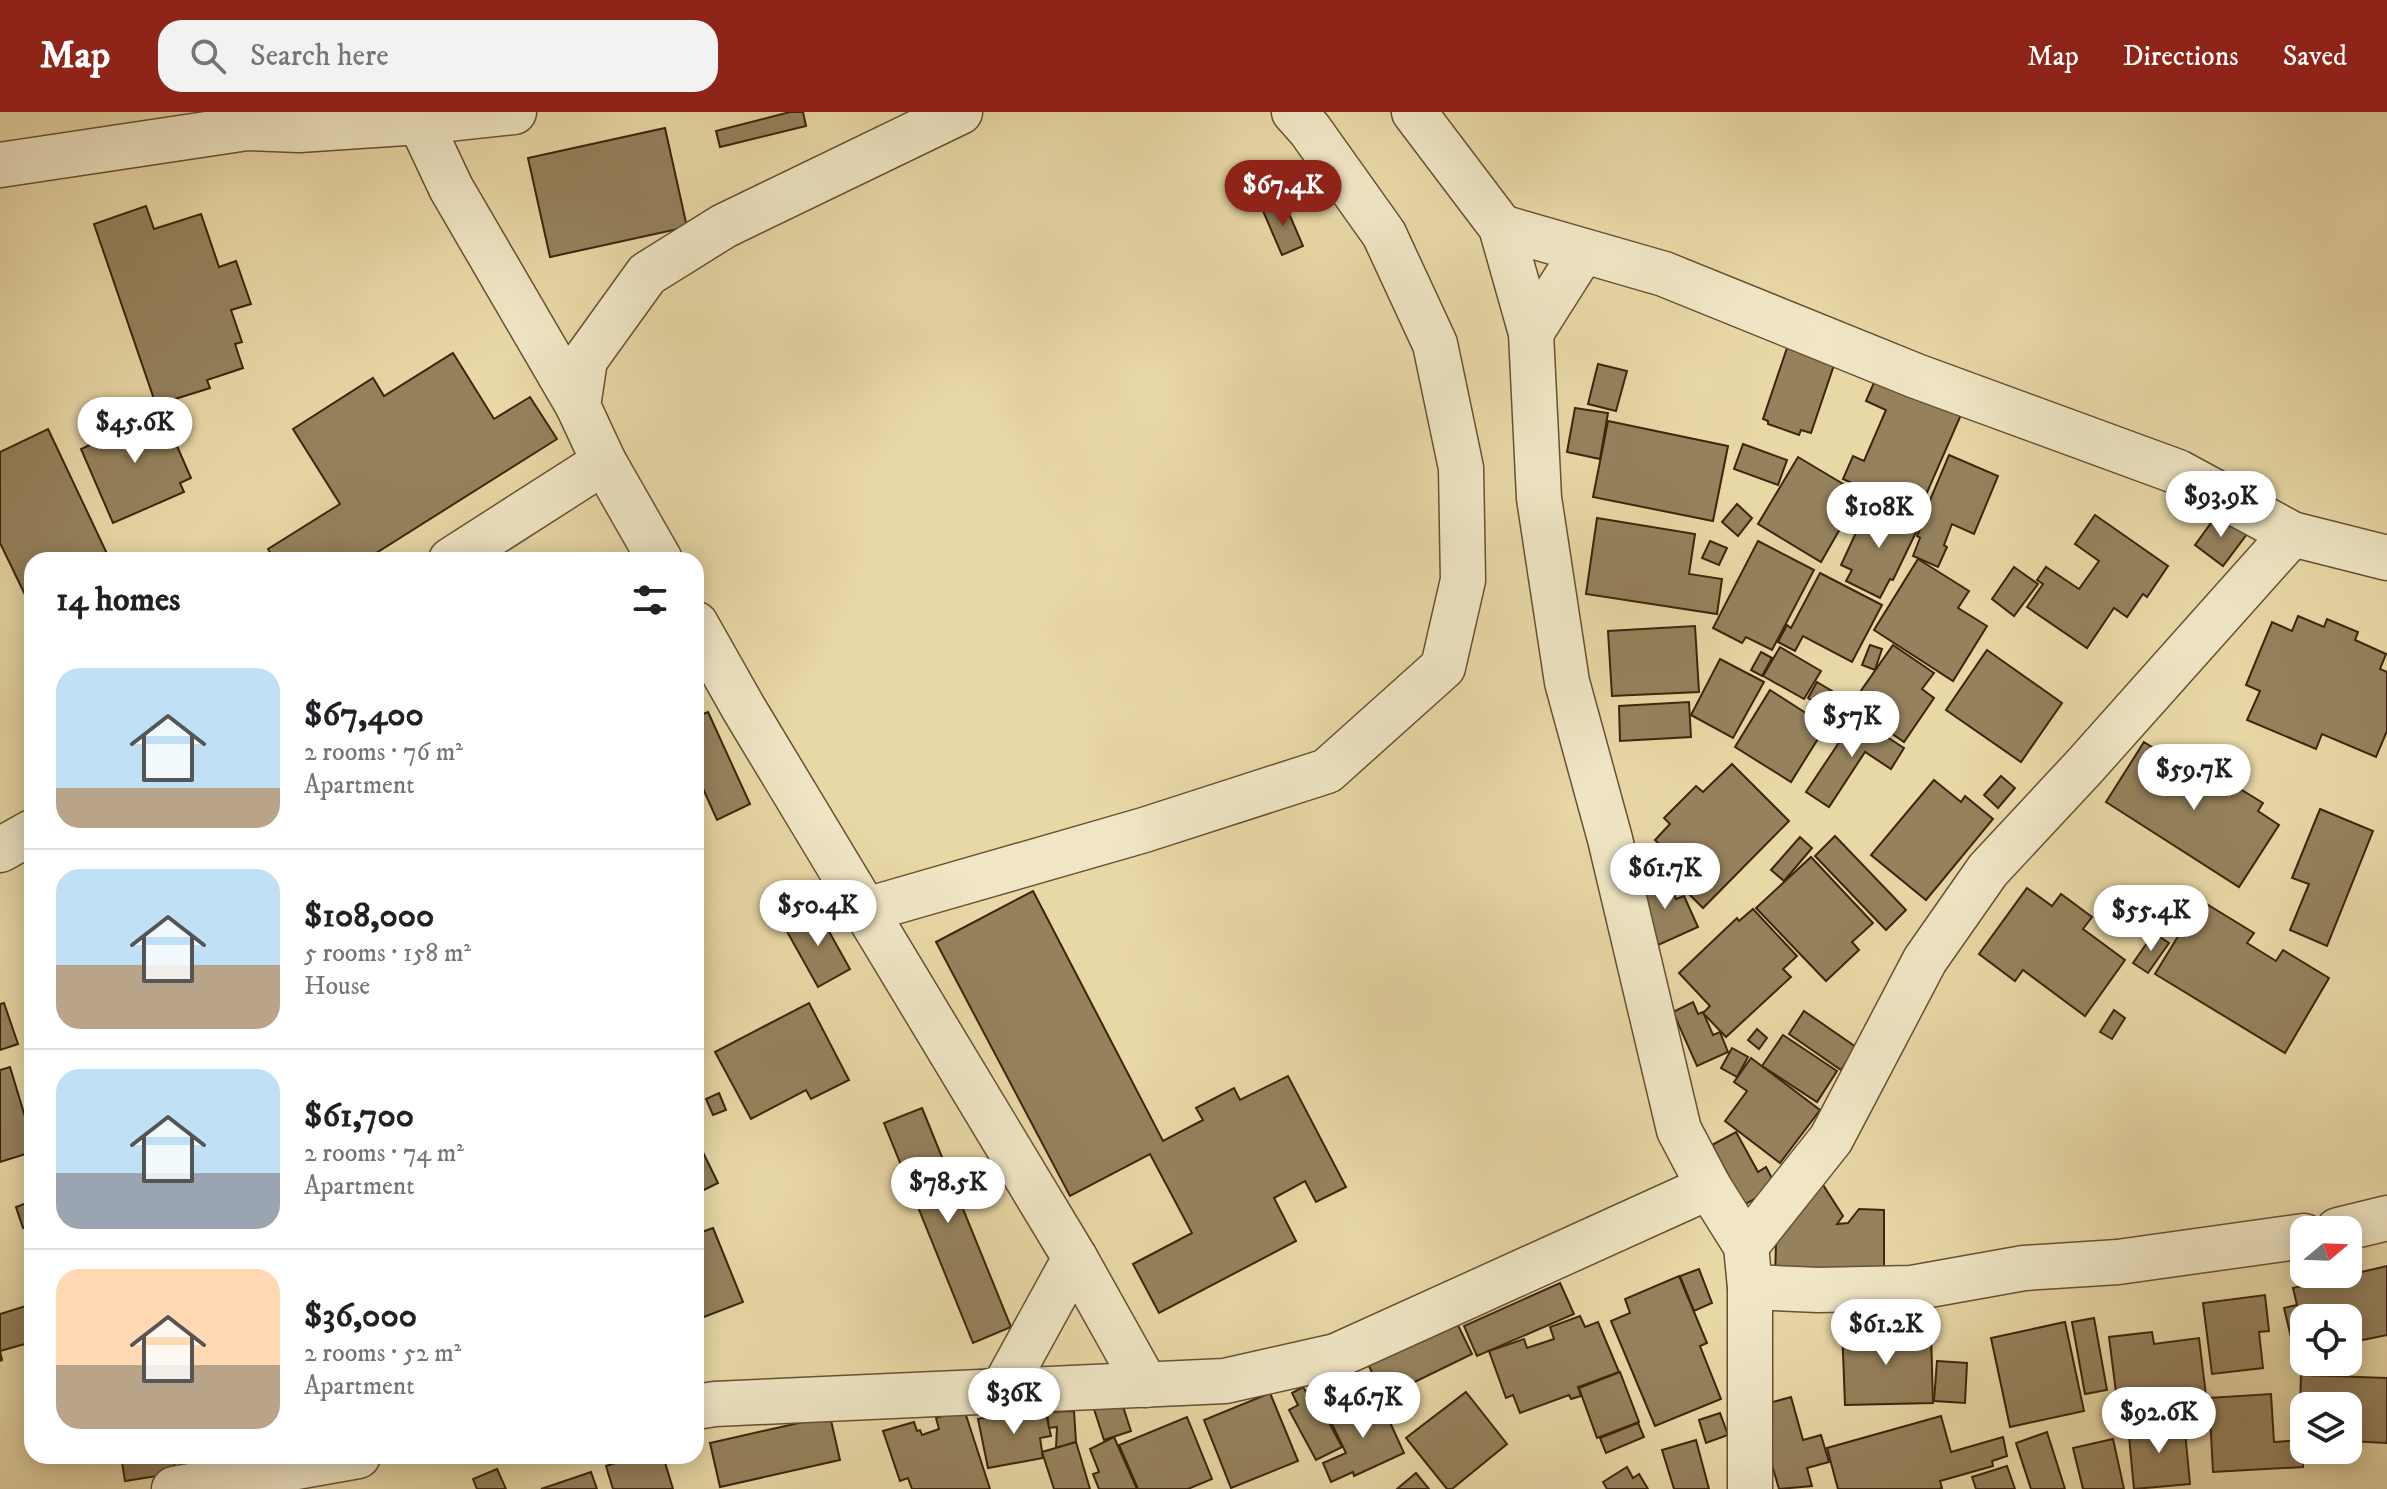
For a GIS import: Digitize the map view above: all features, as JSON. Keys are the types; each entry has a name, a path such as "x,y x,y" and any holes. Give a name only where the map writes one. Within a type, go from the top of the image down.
{"street":[{"path":"0,165 248,120 299,130 514,112"},
{"path":"578,406 585,360 647,274 724,226 960,112"},
{"path":"866,910 1144,830 1327,771 1443,667 1463,580 1461,468 1435,344 1384,234 1294,112"},
{"path":"1414,112 1501,227 1531,333 1539,498 1567,682 1610,839 1679,1130 1748,1267 1750,1489"},
{"path":"420,122 451,188 578,406 604,462 655,552"},
{"path":"1501,227 1664,274 1916,376 2178,472 2292,534 2387,558"},
{"path":"1531,333 1583,251"},
{"path":"463,552 604,462"},
{"path":"1748,1267 1831,1139 1925,960 1988,870 2292,534"},
{"path":"704,638 1075,1258 1146,1385"},
{"path":"0,850 24,836"},
{"path":"704,1406 1225,1381 1336,1356 1709,1187"},
{"path":"2362,1224 2387,1218"},
{"path":"1748,1267 1818,1290 1912,1288 2024,1268 2118,1262 2290,1238"},
{"path":"1002,1391 1075,1258"},
{"path":"174,1489 313,1464"}],"building":[{"path":"790,112 803,112 806,126 720,147 716,131"},
{"path":"665,128 687,227 550,257 528,158"},
{"path":"1284,202 1303,246 1282,255 1263,211"},
{"path":"146,206 154,229 201,214 219,267 236,261 251,304 231,310 242,342 235,344 243,368 207,380 210,388 156,405 94,224"},
{"path":"1788,345 1835,362 1811,433 1801,430 1799,435 1768,424 1763,419"},
{"path":"453,353 494,419 530,397 557,439 378,552 270,552 268,549 340,504 293,429 373,378 384,396"},
{"path":"1598,364 1627,371 1616,411 1588,404"},
{"path":"1879,371 1964,408 1918,513 1843,479 1853,456 1864,461 1886,410 1866,401"},
{"path":"1575,408 1608,413 1600,459 1567,452"},
{"path":"163,414 191,478 180,483 184,492 113,523 81,449 90,445 86,436 135,415 139,424"},
{"path":"1608,421 1728,446 1713,521 1593,497"},
{"path":"48,429 106,552 24,552 24,593 0,543 0,452"},
{"path":"1743,444 1787,460 1778,485 1734,469"},
{"path":"1949,455 1998,476 1974,534 1952,524 1938,567 1913,556 1925,512"},
{"path":"1798,457 1860,494 1821,562 1758,524"},
{"path":"1737,504 1752,518 1738,536 1722,522"},
{"path":"1877,504 1920,524 1893,580 1890,579 1880,598 1846,581 1852,570 1841,565 1860,524 1866,526"},
{"path":"2219,512 2247,534 2223,566 2195,545"},
{"path":"2095,515 2168,566 2147,597 2143,594 2127,617 2114,608 2087,648 2027,607 2043,584 2037,580 2046,567 2079,589 2099,561 2075,544"},
{"path":"1597,518 1695,534 1689,574 1722,579 1717,614 1586,594"},
{"path":"1710,541 1727,548 1719,565 1702,558"},
{"path":"1758,541 1814,570 1772,650 1746,637 1742,643 1713,628"},
{"path":"1918,559 1969,591 1958,608 1987,626 1953,681 1874,630"},
{"path":"2014,567 2038,584 2014,616 1992,599"},
{"path":"1820,573 1882,605 1852,662 1803,636 1795,651 1778,642 1787,625 1791,628"},
{"path":"2298,616 2324,627 2327,619 2358,632 2355,640 2386,654 2380,669 2387,672 2387,731 2376,757 2322,734 2316,749 2247,720 2260,691 2246,685 2272,622 2292,631"},
{"path":"1695,626 1699,692 1612,696 1608,631"},
{"path":"1870,645 1882,649 1875,670 1862,665"},
{"path":"1893,645 1934,673 1922,689 1934,698 1904,742 1851,705"},
{"path":"1780,647 1821,671 1804,699 1763,676"},
{"path":"1987,650 2062,703 2021,762 1946,710"},
{"path":"1761,652 1772,658 1762,676 1751,670"},
{"path":"1720,659 1764,682 1733,738 1691,715"},
{"path":"1817,682 1832,691 1822,707 1808,698"},
{"path":"1770,690 1826,726 1791,782 1735,747"},
{"path":"1689,702 1691,737 1620,741 1619,706"},
{"path":"708,712 750,804 717,820 704,791 704,714"},
{"path":"1856,717 1904,748 1891,769 1865,752 1829,807 1806,792"},
{"path":"2144,742 2166,756 2171,748 2204,768 2200,775 2226,792 2232,784 2263,803 2258,811 2279,825 2239,887 2106,802"},
{"path":"1732,764 1789,821 1703,908 1665,870 1676,860 1655,840 1670,824 1664,818 1696,786 1703,792"},
{"path":"2001,776 2015,788 1998,808 1984,795"},
{"path":"1934,780 1961,802 1965,796 1993,819 1926,900 1871,855"},
{"path":"2320,809 2373,831 2327,946 2290,930 2309,884 2292,878"},
{"path":"1835,836 1906,910 1886,930 1815,856"},
{"path":"1800,837 1812,848 1784,881 1771,870"},
{"path":"1811,857 1873,923 1852,942 1859,950 1826,981 1756,908"},
{"path":"1666,876 1676,899 1684,896 1698,927 1656,946 1636,889"},
{"path":"2027,888 2052,906 2061,894 2092,917 2083,929 2125,960 2085,1016 2023,970 2015,981 1979,954"},
{"path":"1033,891 1163,1141 1203,1120 1196,1108 1234,1088 1240,1100 1288,1076 1346,1187 1316,1202 1305,1181 1274,1198 1296,1241 1159,1313 1133,1264 1192,1233 1150,1154 1070,1196 936,942"},
{"path":"2205,903 2254,933 2247,943 2276,961 2283,950 2329,978 2285,1053 2155,974 2180,933 2185,936"},
{"path":"1753,909 1797,956 1783,969 1791,977 1726,1037 1703,1013 1710,1006 1679,973 1737,918 1739,921"},
{"path":"817,910 850,969 818,987 785,928"},
{"path":"2154,933 2169,943 2148,973 2133,963"},
{"path":"1693,1002 1698,1014 1703,1012 1713,1035 1720,1032 1728,1052 1697,1066 1673,1012"},
{"path":"4,1003 18,1044 0,1050 0,1004"},
{"path":"809,1003 849,1080 811,1099 806,1090 751,1119 715,1052"},
{"path":"2114,1010 2125,1018 2112,1039 2100,1032"},
{"path":"1804,1011 1856,1047 1841,1070 1789,1034"},
{"path":"1757,1029 1767,1038 1759,1049 1748,1040"},
{"path":"1783,1035 1837,1071 1817,1102 1762,1066"},
{"path":"1732,1048 1748,1057 1737,1077 1721,1068"},
{"path":"1751,1058 1820,1110 1780,1163 1725,1121 1747,1091 1734,1082"},
{"path":"10,1067 24,1113 24,1154 0,1162 0,1070"},
{"path":"719,1093 726,1110 713,1115 706,1099"},
{"path":"922,1108 1011,1327 973,1343 884,1123"},
{"path":"1736,1132 1758,1172 1766,1167 1776,1186 1744,1205 1712,1145"},
{"path":"704,1154 718,1183 704,1190"},
{"path":"1818,1177 1843,1216 1837,1224 1848,1223 1859,1209 1884,1210 1884,1280 1775,1279 1776,1242"},
{"path":"24,1204 24,1228 23,1228 16,1207"},
{"path":"713,1228 743,1302 704,1317 704,1231"},
{"path":"2387,1266 2387,1335 2362,1340 2362,1304 2297,1304 2293,1288 2362,1288 2362,1272"},
{"path":"1699,1269 1712,1303 1694,1311 1680,1276"},
{"path":"1679,1276 1707,1343 1700,1346 1721,1399 1655,1426 1611,1321 1630,1313 1625,1299"},
{"path":"1560,1283 1574,1314 1477,1356 1464,1326"},
{"path":"2265,1295 2269,1331 2259,1332 2263,1368 2212,1374 2203,1303"},
{"path":"24,1306 24,1344 0,1351 0,1314"},
{"path":"2290,1307 2290,1333 2284,1308"},
{"path":"1453,1315 1472,1354 1384,1397 1365,1358"},
{"path":"1580,1316 1585,1327 1598,1322 1619,1372 1578,1387 1581,1396 1571,1399 1569,1395 1520,1413 1513,1395 1506,1398 1489,1351 1524,1339 1527,1348 1554,1339 1550,1327"},
{"path":"2094,1318 2107,1390 2085,1394 2072,1322"},
{"path":"2065,1322 2084,1411 2010,1427 1991,1338"},
{"path":"1886,1325 1885,1335 1931,1333 1933,1403 1845,1405 1842,1326"},
{"path":"2152,1332 2154,1344 2199,1338 2208,1412 2120,1424 2109,1337"},
{"path":"1937,1361 1967,1363 1965,1403 1934,1401"},
{"path":"1620,1372 1639,1422 1597,1438 1579,1388"},
{"path":"2301,1376 2387,1378 2387,1443 2362,1442 2362,1392 2300,1392"},
{"path":"1303,1387 1310,1398 1315,1396 1342,1447 1316,1460 1289,1410 1298,1405 1292,1393"},
{"path":"1466,1392 1507,1444 1452,1489 1447,1489 1406,1438"},
{"path":"1270,1393 1298,1461 1231,1488 1204,1420"},
{"path":"1119,1394 1131,1431 1104,1440 1092,1403"},
{"path":"2271,1394 2274,1442 2290,1441 2290,1464 2303,1464 2303,1467 2213,1472 2209,1398"},
{"path":"1378,1396 1404,1453 1354,1476 1353,1472 1331,1482 1323,1463 1346,1453 1329,1418"},
{"path":"1791,1397 1803,1440 1821,1435 1829,1462 1807,1468 1812,1486 1779,1489 1755,1407"},
{"path":"1044,1405 1051,1436 1040,1438 1043,1458 988,1468 978,1419"},
{"path":"964,1409 990,1489 912,1489 908,1478 900,1481 883,1431 914,1422 922,1435 939,1429 936,1418"},
{"path":"1074,1411 1076,1442 1056,1448 1057,1427 1049,1428 1047,1412"},
{"path":"1720,1413 1728,1435 1706,1443 1699,1420"},
{"path":"830,1416 840,1460 720,1487 710,1443"},
{"path":"1941,1416 1951,1452 2003,1437 2007,1456 1992,1461 1993,1466 1940,1481 1942,1488 1938,1489 1838,1489 1827,1448"},
{"path":"1187,1417 1212,1479 1188,1489 1138,1489 1119,1445"},
{"path":"2184,1421 2190,1484 2134,1489 2128,1426"},
{"path":"1638,1423 1644,1437 1606,1453 1600,1438"},
{"path":"2047,1432 2065,1489 2031,1489 2016,1443"},
{"path":"1114,1437 1137,1489 1099,1489 1093,1474 1099,1472 1090,1449"},
{"path":"2113,1439 2124,1489 2083,1489 2073,1448"},
{"path":"1696,1440 1709,1489 1674,1489 1662,1450"},
{"path":"1076,1442 1090,1489 1054,1489 1042,1452"},
{"path":"122,1464 174,1464 176,1473 125,1481"},
{"path":"665,1464 673,1489 613,1489 606,1466"},
{"path":"2007,1466 2015,1489 1976,1489 1972,1477"},
{"path":"1627,1467 1633,1478 1639,1474 1648,1489 1607,1489 1603,1482"},
{"path":"497,1469 506,1489 477,1489 473,1479"},
{"path":"591,1472 597,1489 541,1489"},
{"path":"1416,1473 1429,1489 1397,1489"}]}
